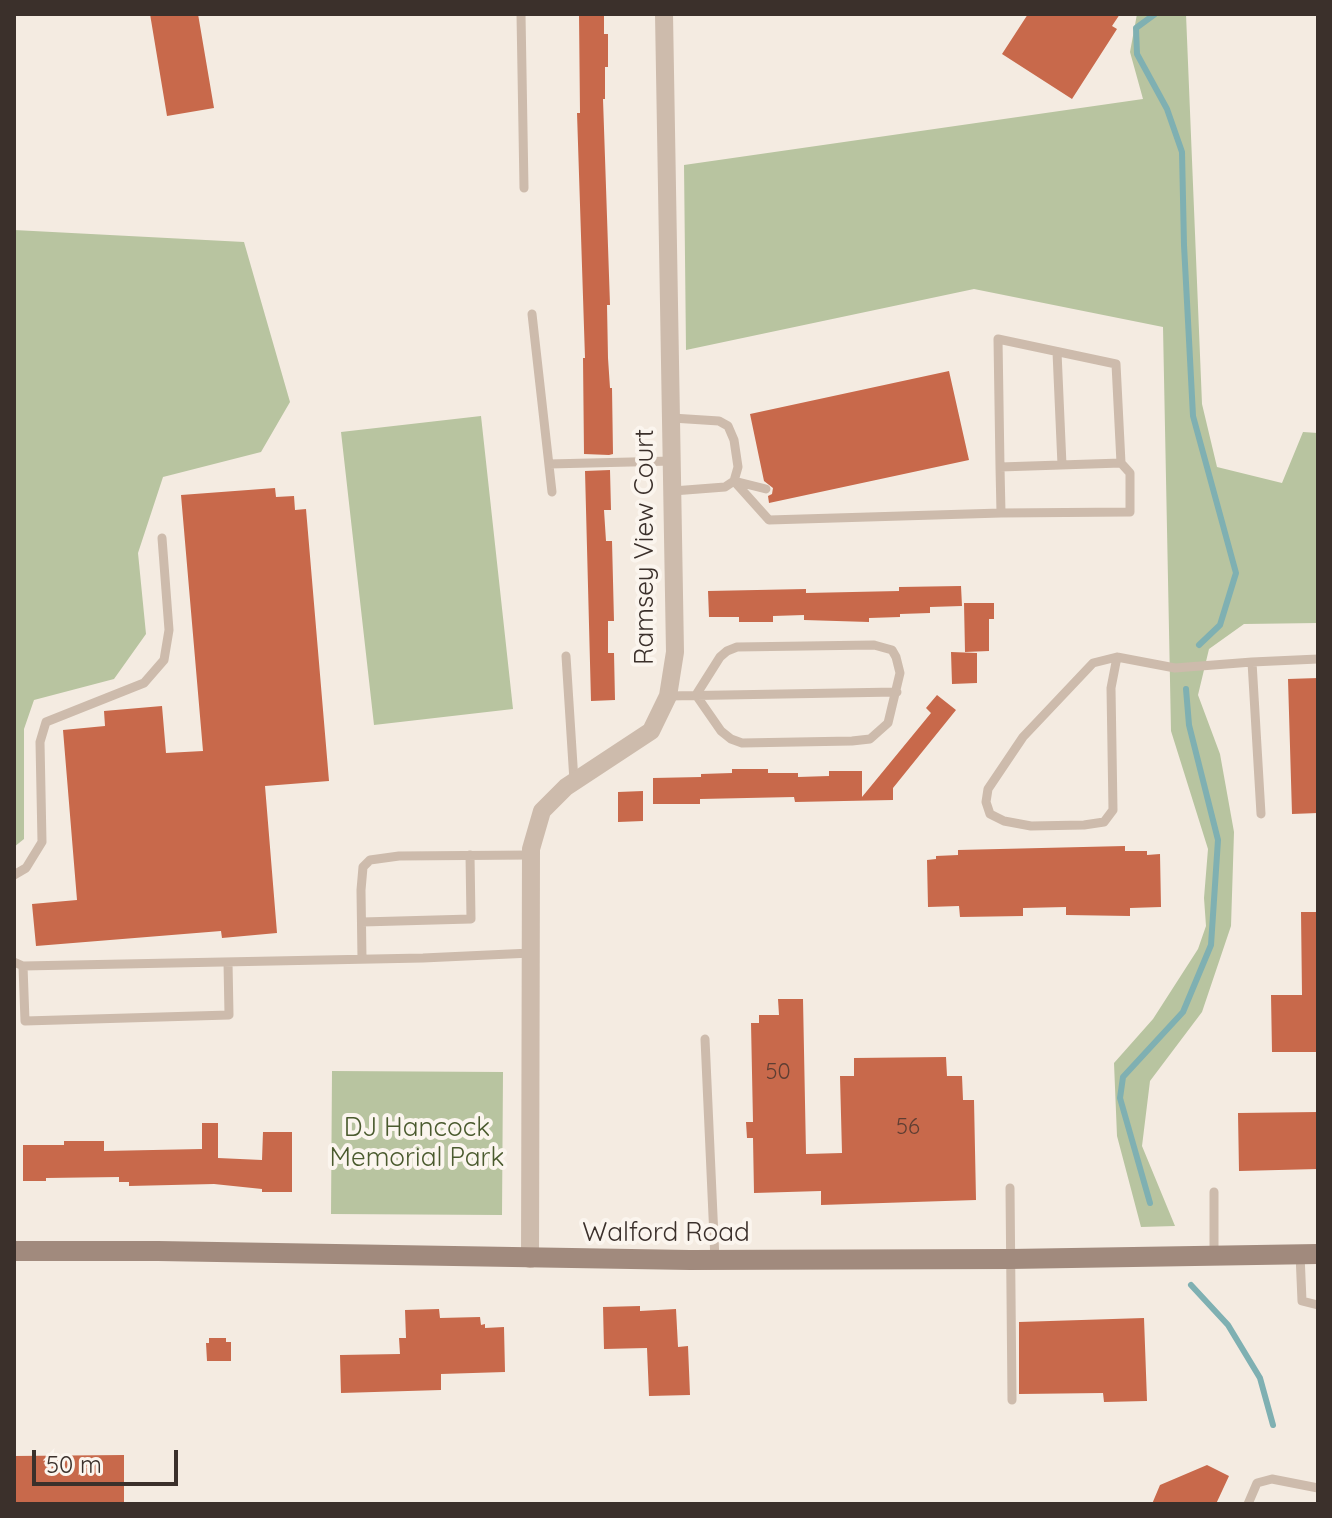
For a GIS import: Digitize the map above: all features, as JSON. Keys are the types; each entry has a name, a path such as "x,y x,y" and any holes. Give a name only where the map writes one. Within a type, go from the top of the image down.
{"street":[{"name":"Ramsey View Court","path":"530,1259 531,855 542,811 574,781 651,731 668,696 675,652 664,14"},
{"name":"Walford Road","path":"14,1251 715,1260 1309,1254"}],"lane":[{"path":"521,14 524,188"},
{"path":"532,314 552,492"},
{"path":"734,481 769,520 1130,512 1130,473 1121,463 1116,364 998,339 1001,513"},
{"path":"1057,352 1062,465"},
{"path":"672,418 719,421 728,426 734,440 738,467 734,481 725,487 673,491"},
{"path":"549,464 672,461"},
{"path":"1000,467 1121,463"},
{"path":"734,481 766,489"},
{"path":"14,875 26,868 42,842 40,742 46,722 144,683 164,660 169,630 162,538"},
{"path":"885,646 896,657 900,673 888,723 870,739 852,741 742,743 721,731 696,695 720,657 737,647 885,646"},
{"path":"566,656 574,781"},
{"path":"1117,657 1111,688 1113,810 1104,822 1031,826 1004,821 990,814 986,802 988,789 1023,737 1093,663 1117,657 1175,668 1318,659"},
{"path":"1252,662 1261,814"},
{"path":"668,696 897,692"},
{"path":"362,922 471,919 470,855"},
{"path":"362,959 361,890 363,867 370,860 399,856 531,855"},
{"path":"228,962 229,1015 25,1021 19,964 228,962 531,953"},
{"path":"705,1039 715,1260"},
{"path":"1010,1188 1012,1400"},
{"path":"1214,1192 1214,1256"},
{"path":"1309,1254 1302,1301 1318,1305"},
{"path":"1248,1504 1257,1483 1272,1479 1318,1488"}],"green space":[{"path":"1137,14 1186,14 1202,404 1217,467 1282,483 1303,432 1318,433 1318,623 1244,624 1209,649 1198,695 1220,754 1234,832 1231,926 1202,1012 1150,1081 1142,1146 1175,1226 1141,1227 1117,1136 1114,1063 1153,1019 1198,949 1206,926 1204,898 1208,849 1171,731 1163,327 974,289 686,350 684,165 1143,99 1130,52"},
{"path":"14,230 244,242 290,402 261,452 163,477 138,553 146,634 114,679 34,700 24,729 24,839 14,847"},
{"path":"481,416 513,709 374,725 341,432"},
{"name":"DJ Hancock Memorial Park","path":"332,1071 503,1072 502,1215 331,1214"}],"building":[{"path":"150,14 198,14 214,108 167,116"},
{"path":"579,14 604,14 604,34 608,34 608,67 605,67 603,99 610,305 607,305 608,358 612,388 613,454 609,455 584,454 585,358 577,113 580,113"},
{"path":"1028,14 1120,14 1112,26 1117,29 1072,99 1002,54"},
{"path":"949,371 969,460 769,503 768,496 773,488 764,481 750,414"},
{"path":"610,470 611,510 604,510 606,541 612,541 614,621 608,621 608,653 614,653 615,700 591,701 585,471"},
{"path":"275,488 276,497 294,496 295,510 306,509 329,781 265,786 277,933 222,938 221,931 36,946 32,904 77,900 63,730 105,726 104,711 162,706 166,753 203,751 181,495"},
{"path":"961,586 962,606 930,607 930,613 869,618 869,622 804,620 804,615 773,616 773,622 739,622 739,617 709,617 708,591 806,589 806,593"},
{"path":"964,603 994,603 994,619 989,619 989,651 965,652"},
{"path":"951,652 977,653 977,683 952,684"},
{"path":"1318,678 1318,813 1292,814 1288,679"},
{"path":"937,695 956,710 893,788 893,800 795,802 794,797 700,799 700,804 653,804 653,778 701,777 701,774 732,773 732,769 768,769 768,773 798,773 798,777 829,776 829,771 862,771 862,797 931,713 926,708"},
{"path":"643,791 643,821 618,822 618,792"},
{"path":"1125,846 1125,851 1160,854 1161,907 1130,908 1130,916 1066,915 1066,907 1023,908 1023,916 960,917 959,906 928,907 927,860 936,859 936,856 958,855 958,850"},
{"path":"1301,912 1318,912 1318,1052 1272,1052 1271,995 1302,995"},
{"path":"778,999 803,999 806,1154 842,1153 840,1076 854,1076 854,1058 946,1057 947,1076 962,1076 963,1100 974,1100 976,1200 821,1205 821,1191 754,1193 753,1138 747,1138 746,1122 753,1122 751,1023 759,1023 759,1015 779,1015"},
{"path":"1318,1112 1318,1169 1239,1171 1238,1113"},
{"path":"202,1123 218,1123 218,1158 262,1160 263,1132 292,1132 292,1192 262,1192 262,1189 214,1184 129,1186 129,1182 119,1182 119,1177 23,1181 23,1145 104,1141 104,1151 202,1149"},
{"path":"640,1306 640,1311 676,1309 678,1347 688,1346 690,1395 649,1396 647,1348 604,1349 603,1307"},
{"path":"439,1309 440,1318 480,1317 481,1325 485,1324 485,1328 504,1327 505,1372 441,1374 441,1390 341,1393 340,1355 400,1354 399,1338 406,1338 405,1310"},
{"path":"1144,1318 1147,1401 1104,1402 1103,1393 1019,1394 1019,1322"},
{"path":"209,1338 226,1338 226,1342 231,1342 231,1361 207,1361 206,1343 209,1343"},
{"path":"124,1455 124,1504 14,1504 14,1456"},
{"path":"1207,1465 1229,1476 1216,1504 1152,1504 1160,1485"}],"waterway":[{"path":"1155,14 1136,28 1137,54 1167,109 1182,152 1193,416 1236,573 1220,625 1199,645"},
{"path":"1150,1203 1120,1098 1123,1077 1183,1012 1211,945 1218,840 1189,725 1186,689"},
{"path":"1191,1285 1228,1325 1260,1378 1273,1425"}]}
